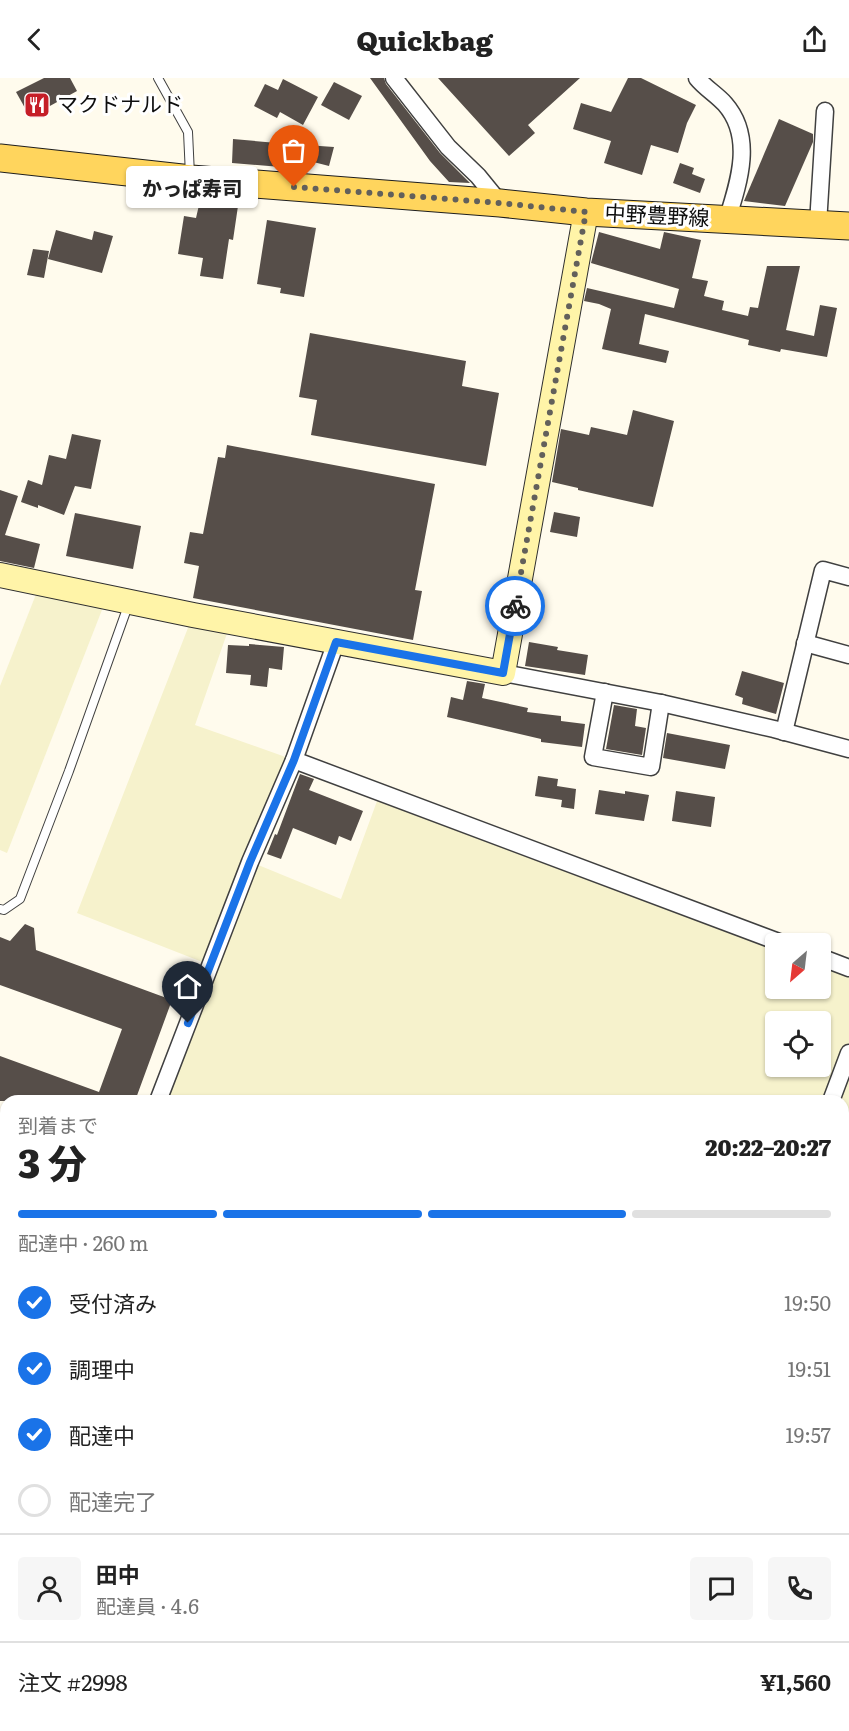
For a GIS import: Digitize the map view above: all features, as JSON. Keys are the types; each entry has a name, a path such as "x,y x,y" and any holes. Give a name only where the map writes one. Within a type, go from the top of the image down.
{"main road":[{"name":"中野豊野線","path":"0,150 13,159 191,179 500,203 586,212 849,226"}],"street":[{"path":"394,78 448,147 478,176 500,203"},
{"path":"697,78 724,102 735,117 742,143 737,190 727,220"},
{"path":"818,224 825,111"},
{"path":"503,673 586,212"},
{"path":"784,732 823,570 849,577"},
{"path":"0,575 129,602 661,703 849,749"},
{"path":"160,1095 250,862 294,760 336,642"},
{"path":"805,643 849,655"},
{"path":"605,692 593,757 651,767 661,703"},
{"path":"294,760 765,937"},
{"path":"831,961 849,968"},
{"path":"833,1095 849,1053"}],"lane":[{"path":"158,78 188,132 191,179"},
{"path":"0,909 4,910 20,899 69,771 129,602"}],"shaded area":[{"path":"40,584 107,597 7,853 0,850 0,686"},
{"path":"193,615 231,622 195,725 294,760 251,862 341,899 380,793 765,940 765,999 831,999 831,961 849,968 849,1095 160,1095 210,965 77,913"}],"building":[{"name":"マクドナルド","path":"44,78 70,78 77,91 30,117 16,92"},
{"path":"370,78 384,78 386,84 440,153 470,183 449,182 430,161"},
{"path":"438,78 580,78 528,125 535,133 509,156"},
{"path":"628,78 641,78 696,105 687,123 678,153 651,145 642,175 604,163 611,141 573,129 581,103 611,112"},
{"path":"283,79 318,97 303,125 280,112 277,118 254,106 265,84 278,90"},
{"path":"334,82 362,96 349,120 321,105"},
{"path":"779,119 813,134 813,142 785,206 744,201"},
{"path":"233,139 334,147 329,166 294,157 293,168 232,163"},
{"path":"680,163 694,168 692,174 705,179 700,193 673,183"},
{"path":"211,202 238,206 233,240 229,239 223,279 200,276 203,258 178,254 184,216 196,218 199,205 210,206"},
{"path":"267,220 316,228 304,297 280,293 281,288 257,284"},
{"path":"56,230 92,240 94,231 113,236 102,273 48,259"},
{"path":"599,232 660,249 664,232 701,240 692,278 708,281 704,296 724,301 722,310 748,316 750,307 758,308 767,266 800,266 786,330 814,336 820,305 837,308 827,357 781,349 780,352 748,345 749,340 645,314 639,344 669,351 666,363 602,349 611,309 584,301 587,288 674,308 679,289 591,263"},
{"path":"33,249 49,251 44,278 27,275"},
{"path":"310,333 466,361 462,386 499,393 486,466 311,435 317,400 299,397"},
{"path":"633,410 674,421 653,507 552,482 561,429 589,435 591,427 627,435"},
{"path":"72,434 101,440 91,489 75,486 64,515 38,505 38,508 21,502 28,480 42,485 49,455 66,459"},
{"path":"227,445 435,484 415,590 422,591 413,640 193,598 199,566 184,563 190,532 203,534 218,457 225,458"},
{"path":"0,490 18,496 5,535 40,544 34,568 0,561"},
{"path":"554,512 580,517 577,537 550,532"},
{"path":"75,513 141,526 133,569 66,556"},
{"path":"529,642 588,655 585,675 525,666"},
{"path":"249,644 284,647 282,670 269,668 267,687 250,685 251,675 226,673 228,645 249,646"},
{"path":"742,671 784,683 776,714 742,704 743,698 735,695"},
{"path":"467,681 485,684 482,698 528,708 527,712 561,716 561,721 585,724 582,747 541,742 541,739 447,717 451,697 463,700"},
{"path":"614,705 637,709 635,726 646,728 642,755 606,749"},
{"path":"667,733 730,745 725,769 663,758"},
{"path":"300,774 314,779 309,790 363,811 351,841 339,836 336,845 293,828 281,859 267,854 275,834 277,835"},
{"path":"538,776 558,779 557,786 576,789 574,809 561,807 562,800 535,796"},
{"path":"599,790 649,795 644,821 595,814"},
{"path":"676,791 715,797 711,827 672,821"},
{"path":"25,924 34,928 36,950 172,1000 137,1095 0,1095 0,1056 99,1092 122,1029 0,985 0,937 10,941"}],"way so far":[{"path":"294,187 586,212 515,606"}],"place":[{"name":"マクドナルド","path":"37,105"},
{"name":"かっぱ寿司","path":"294,187"}],"route":[{"path":"188,1023 250,862 294,760 336,642 503,673 515,606"}]}
